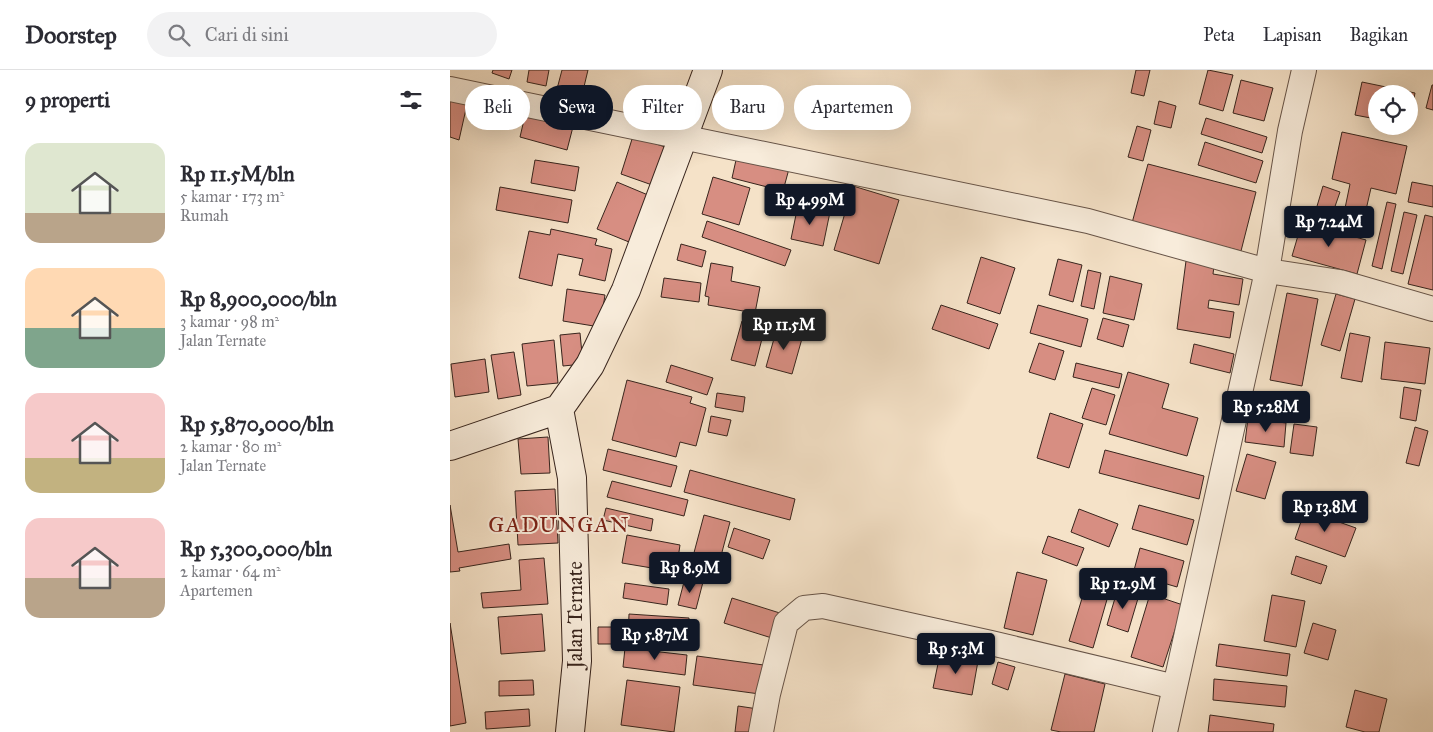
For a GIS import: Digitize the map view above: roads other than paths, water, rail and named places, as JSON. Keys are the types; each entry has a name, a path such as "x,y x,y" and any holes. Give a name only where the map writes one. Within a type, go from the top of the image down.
{"main road":[{"path":"450,446 560,409 590,366 626,290 708,70"},
{"name":"Jalan Ternate","path":"560,409 572,478 577,661 570,732"}],"street":[{"path":"1165,732 1267,271 1290,130 1304,70"},
{"path":"450,90 1088,221 1267,271 1340,282 1433,309"},
{"path":"761,732 768,694 786,623 804,608 823,606 991,643 1175,687"}],"district":[{"name":"GADUNGAN","path":"559,524"}]}
